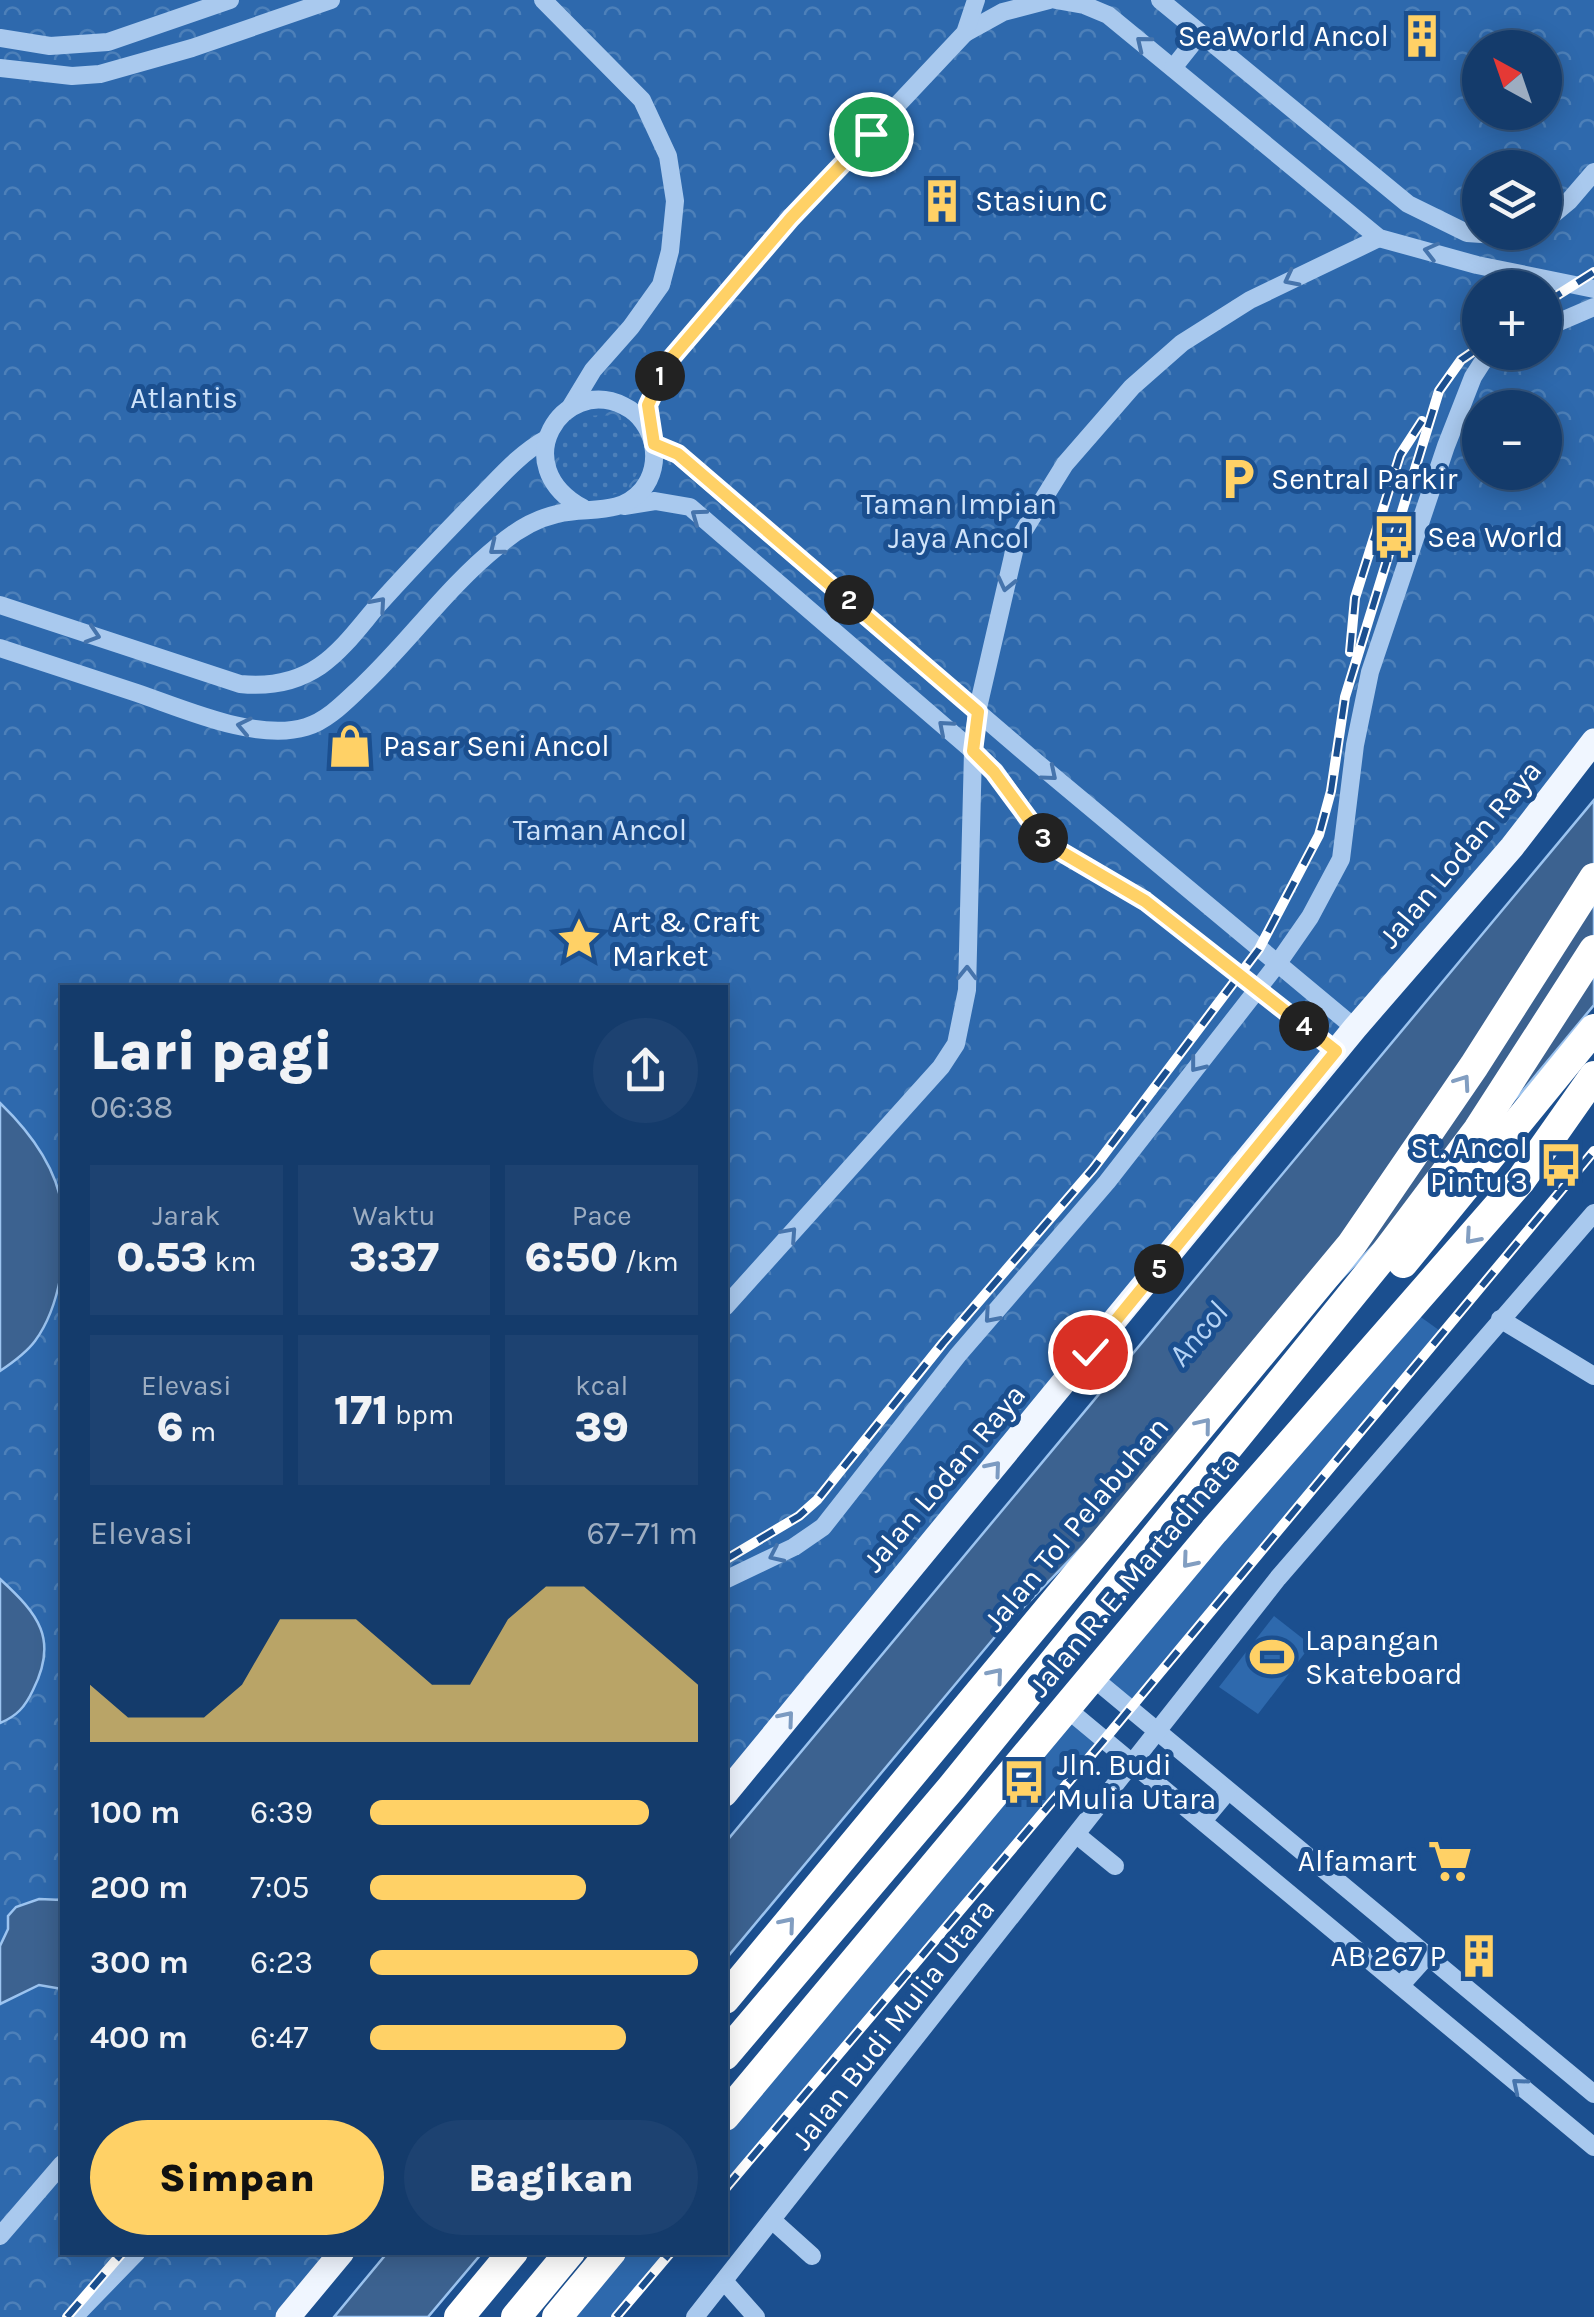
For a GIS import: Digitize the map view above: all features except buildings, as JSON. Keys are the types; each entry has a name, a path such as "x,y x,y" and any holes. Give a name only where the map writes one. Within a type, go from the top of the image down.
{"highway":[{"name":"Jalan Tol Pelabuhan","path":"728,1995 1352,1244 1474,1066 1594,878"},
{"path":"728,2051 978,1756 1384,1255 1478,1130 1594,950"},
{"name":"Jalan R. E. Martadinata","path":"728,2064 1594,1029"},
{"name":"Jalan R. E. Martadinata","path":"728,2112 1214,1531 1521,1180 1594,1076"},
{"path":"459,2317 511,2255"},
{"path":"504,2317 556,2255"},
{"path":"516,2317 568,2255"},
{"path":"558,2317 609,2255"}],"main road":[{"name":"Jalan Lodan Raya","path":"728,1790 1355,1028 1512,847 1594,741"},
{"path":"288,2317 340,2255"}],"street":[{"path":"0,38 50,46 108,42 230,0"},
{"path":"0,68 72,76 100,74 192,48 331,0"},
{"path":"543,0 642,100 668,156 675,200 670,251 661,285 593,370 546,439 544,460 550,481 564,498 583,508"},
{"path":"964,33 976,0"},
{"path":"619,507 644,488 654,460 648,405 668,362 791,218 964,33 1003,12 1052,0 1084,5 1108,15 1379,238 1594,290"},
{"path":"1160,0 1408,204 1462,231"},
{"path":"1173,68 1200,34"},
{"path":"1562,207 1594,172"},
{"path":"728,1304 942,1066 956,1044 967,990 973,751 978,712 1016,543 1046,491 1104,415 1196,334 1250,300 1379,238"},
{"path":"1477,264 1481,270"},
{"path":"1562,321 1594,307"},
{"path":"728,1579 794,1546 822,1526 958,1354 1106,1182 1310,917 1341,859 1355,745 1370,672 1446,446 1477,370"},
{"path":"570,409 588,401 607,400 625,406 640,418 652,439 678,454 1355,1028"},
{"path":"0,605 240,684 264,686 294,680 321,666 341,647 484,492 518,458 546,439"},
{"path":"0,648 217,720 281,731 308,727 340,707 499,545 524,527 554,514 583,508 601,510 655,502 690,508 973,751 994,772 1042,837 1145,901 1336,1051"},
{"name":"Jalan Budi Mulia Utara","path":"696,2317 1278,1578 1594,1213"},
{"path":"1500,1319 1594,1376"},
{"path":"1092,1676 1594,2094"},
{"path":"1066,1708 1594,2148"},
{"path":"1203,1821 1228,1791"},
{"path":"1077,1835 1115,1866"},
{"path":"1402,1985 1427,1956"},
{"path":"0,2236 60,2166"},
{"path":"772,2220 812,2256"},
{"path":"74,2317 134,2255"},
{"path":"724,2280 756,2317"}],"green space":[{"name":"Taman Impian Jaya Ancol","path":"0,0 1594,0 1594,741 728,1789 728,985 60,985 60,2255 339,2255 287,2317 0,2317"},
{"path":"600,415 616,418 629,427 638,440 638,472 629,485 616,494 600,497 584,494 571,485 562,472 559,456 562,440 571,427 584,418"},
{"path":"1404,1305 1443,1333 1131,1707 1092,1677"},
{"name":"Lapangan Skateboard","path":"1274,1616 1311,1645 1258,1714 1219,1687"},
{"path":"1066,1708 1104,1740 728,2184 728,2112"},
{"path":"609,2255 669,2255 616,2317 557,2317"}],"water":[{"name":"Ancol","path":"1594,800 1594,1005 1521,1093 994,1638 728,1956 728,1839"},
{"path":"0,1103 30,1137 59,1192 60,1280 51,1311 35,1341 0,1371"},
{"path":"0,1579 34,1616 44,1642 44,1656 27,1701 16,1714 0,1723"},
{"path":"39,1899 60,1900 60,1989 39,1985 0,2004 0,1946 8,1929 8,1916 16,1907"},
{"path":"385,2255 480,2255 428,2317 334,2317"}],"railway":[{"path":"1562,292 1594,272"},
{"path":"728,1558 799,1516 817,1500 943,1343 1093,1169 1259,949 1319,835 1331,791 1345,697 1439,391 1462,359"},
{"path":"1350,652 1355,598 1400,455 1422,421"},
{"path":"728,2185 1594,1151"},
{"path":"67,2317 120,2255"},
{"path":"616,2317 668,2255"}],"place":[{"name":"SeaWorld Ancol","path":"1422,36"},
{"name":"Stasiun C","path":"942,201"},
{"name":"Sentral Parkir","path":"1238,479"},
{"name":"Sea World","path":"1394,537"},
{"name":"Pasar Seni Ancol","path":"350,746"},
{"name":"Art & Craft Market","path":"579,939"},
{"name":"St. Ancol Pintu 3","path":"1561,1165"},
{"name":"Lapangan Skateboard","path":"1272,1657"},
{"name":"Jln. Budi Mulia Utara","path":"1024,1782"},
{"name":"Alfamart","path":"1450,1861"},
{"name":"AB 267 P","path":"1479,1956"}],"route":[{"path":"871,134 791,218 668,362 648,405 654,444 678,454 978,712 973,751 994,772 1042,837 1079,864 1145,901 1336,1051 1090,1352"}],"park label":[{"name":"Atlantis","path":"184,398"},
{"name":"Taman Ancol","path":"600,830"}]}
